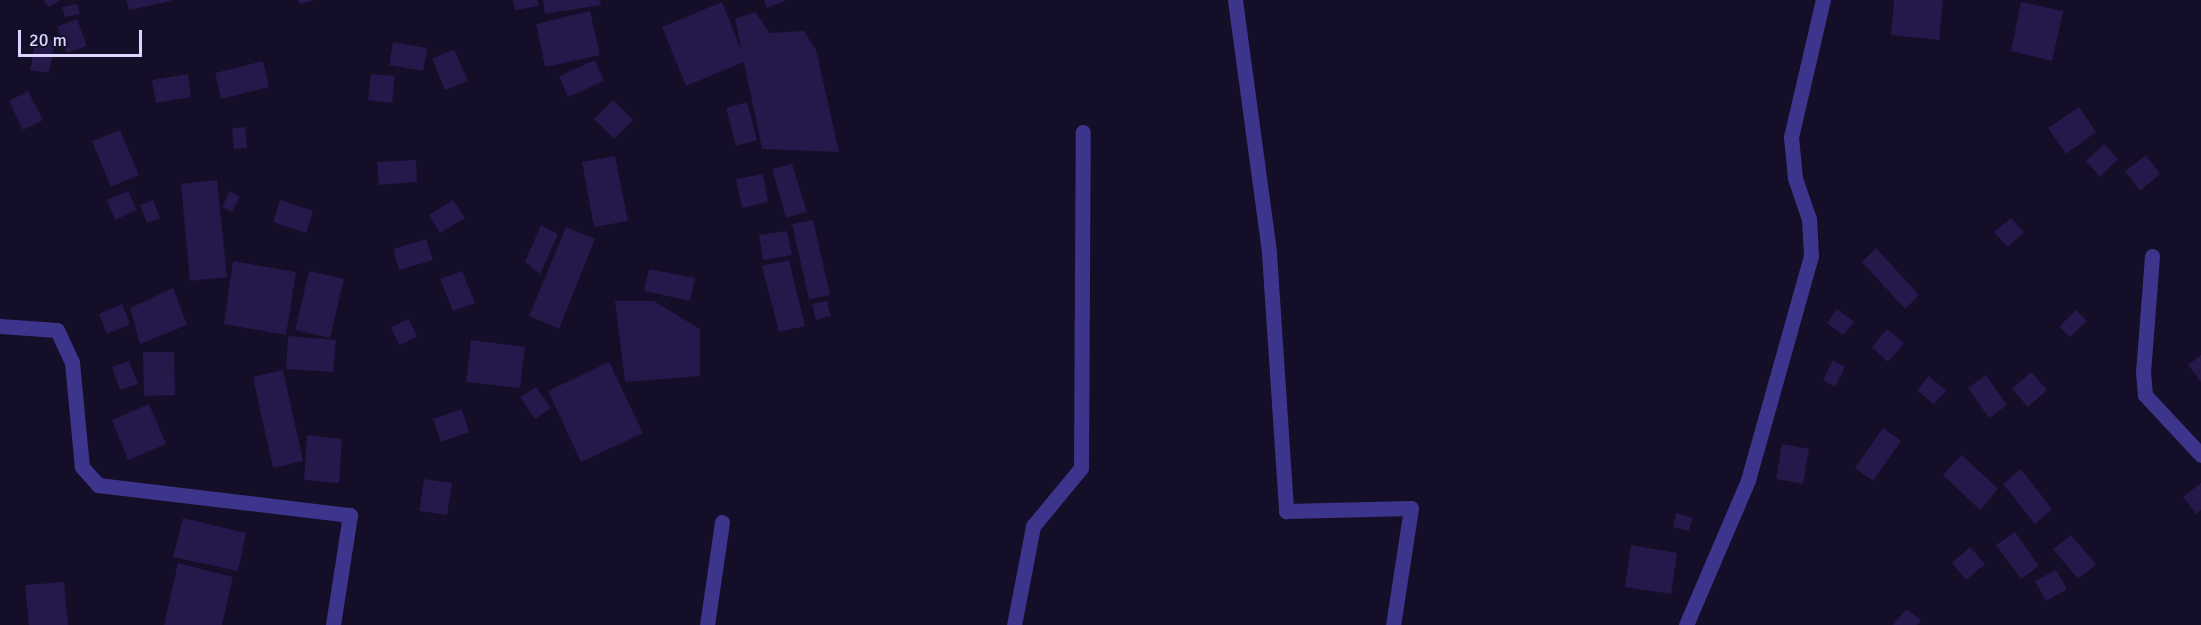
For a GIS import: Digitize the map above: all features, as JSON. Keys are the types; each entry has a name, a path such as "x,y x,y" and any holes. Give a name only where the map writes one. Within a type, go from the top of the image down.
{"street":[{"path":"1235,0 1269,253 1286,511 1411,508 1394,625"},
{"path":"1686,625 1748,480 1811,256 1809,219 1796,178 1791,137 1823,0"},
{"path":"1014,625 1033,526 1082,468 1083,132"},
{"path":"2152,256 2143,372 2145,395 2201,455"},
{"path":"0,326 57,330 72,362 82,467 98,485 350,515 333,625"},
{"path":"706,625 723,522"}],"building":[{"path":"44,0 61,0 48,7"},
{"path":"126,0 171,0 171,1 129,10"},
{"path":"298,0 313,0 313,1 299,4"},
{"path":"513,0 537,0 539,6 515,10"},
{"path":"543,0 600,0 601,5 545,14"},
{"path":"764,0 787,0 767,8"},
{"path":"1894,0 1943,0 1939,40 1891,35"},
{"path":"722,2 742,52 735,19 755,12 770,33 804,31 816,50 839,152 762,149 744,62 686,86 662,27"},
{"path":"2021,2 2063,11 2052,61 2011,51"},
{"path":"77,4 80,14 65,17 62,7"},
{"path":"590,11 600,55 545,67 536,24"},
{"path":"77,19 87,46 67,53 57,27"},
{"path":"36,38 55,41 49,73 30,70"},
{"path":"393,42 427,48 423,71 389,65"},
{"path":"454,49 468,81 445,90 432,59"},
{"path":"595,60 604,81 568,97 559,76"},
{"path":"263,61 269,87 221,99 215,73"},
{"path":"188,74 191,97 156,103 152,80"},
{"path":"371,74 395,76 392,103 368,100"},
{"path":"28,91 43,120 23,130 9,101"},
{"path":"613,100 633,120 614,139 594,119"},
{"path":"747,102 757,140 736,146 726,108"},
{"path":"2079,107 2096,132 2066,154 2048,128"},
{"path":"245,127 247,148 234,149 232,128"},
{"path":"120,130 139,175 111,187 92,141"},
{"path":"2104,144 2118,159 2100,177 2086,161"},
{"path":"2146,155 2160,174 2140,191 2125,171"},
{"path":"615,156 628,221 594,227 582,162"},
{"path":"416,160 417,182 379,185 377,162"},
{"path":"792,164 807,212 786,218 772,169"},
{"path":"763,174 768,202 742,208 736,179"},
{"path":"217,180 227,277 190,281 181,184"},
{"path":"128,191 137,210 115,220 107,200"},
{"path":"230,191 240,197 232,212 222,207"},
{"path":"153,200 160,218 147,223 140,205"},
{"path":"280,200 313,211 306,233 273,222"},
{"path":"453,200 465,218 440,233 429,215"},
{"path":"2011,218 2024,232 2008,247 1994,232"},
{"path":"813,220 830,295 809,299 792,224"},
{"path":"541,225 558,234 540,274 525,262"},
{"path":"566,227 595,239 559,329 529,316"},
{"path":"787,231 792,255 763,260 759,235"},
{"path":"426,239 433,260 399,270 393,249"},
{"path":"1876,248 1919,295 1905,309 1862,262"},
{"path":"789,260 805,326 779,332 762,266"},
{"path":"233,261 296,272 286,335 224,324"},
{"path":"649,269 695,278 690,301 644,291"},
{"path":"309,271 344,279 330,338 295,330"},
{"path":"462,271 475,303 453,311 440,279"},
{"path":"173,288 187,325 140,344 130,308"},
{"path":"615,301 654,301 700,329 700,376 625,382"},
{"path":"827,301 831,316 816,320 812,304"},
{"path":"122,304 130,324 107,334 99,314"},
{"path":"1837,309 1854,322 1843,335 1827,323"},
{"path":"2076,310 2087,321 2070,337 2059,327"},
{"path":"409,319 417,337 399,345 391,327"},
{"path":"1887,329 1904,343 1888,362 1872,347"},
{"path":"288,336 336,340 333,372 286,369"},
{"path":"471,340 525,347 520,388 466,382"},
{"path":"143,352 174,352 175,395 144,396"},
{"path":"2201,355 2201,382 2188,365"},
{"path":"1833,360 1845,367 1835,387 1823,380"},
{"path":"129,361 138,384 120,390 112,367"},
{"path":"609,362 643,433 581,462 548,391"},
{"path":"283,370 303,461 273,468 253,377"},
{"path":"2031,372 2047,390 2028,407 2012,389"},
{"path":"1986,375 2007,405 1989,418 1968,388"},
{"path":"1929,376 1946,391 1934,404 1917,390"},
{"path":"536,387 551,408 535,419 520,397"},
{"path":"149,404 166,444 128,460 112,420"},
{"path":"462,409 469,432 441,442 433,419"},
{"path":"1883,428 1901,441 1873,481 1855,468"},
{"path":"307,435 342,439 339,483 304,480"},
{"path":"1782,444 1809,449 1803,484 1776,479"},
{"path":"1962,455 1998,489 1980,510 1943,475"},
{"path":"2021,469 2052,509 2035,524 2003,484"},
{"path":"424,479 452,483 447,515 419,511"},
{"path":"2201,483 2201,510 2196,514 2183,497"},
{"path":"1676,513 1693,518 1689,531 1673,527"},
{"path":"183,518 246,533 238,571 173,557"},
{"path":"2015,532 2039,566 2021,579 1996,545"},
{"path":"2071,535 2096,564 2078,579 2053,549"},
{"path":"1631,545 1677,553 1671,594 1625,587"},
{"path":"1970,547 1985,564 1966,580 1952,563"},
{"path":"178,563 233,577 222,625 164,625"},
{"path":"2056,570 2067,589 2046,601 2035,581"},
{"path":"64,582 68,625 29,625 25,585"},
{"path":"1906,609 1921,620 1917,625 1893,625"}]}
